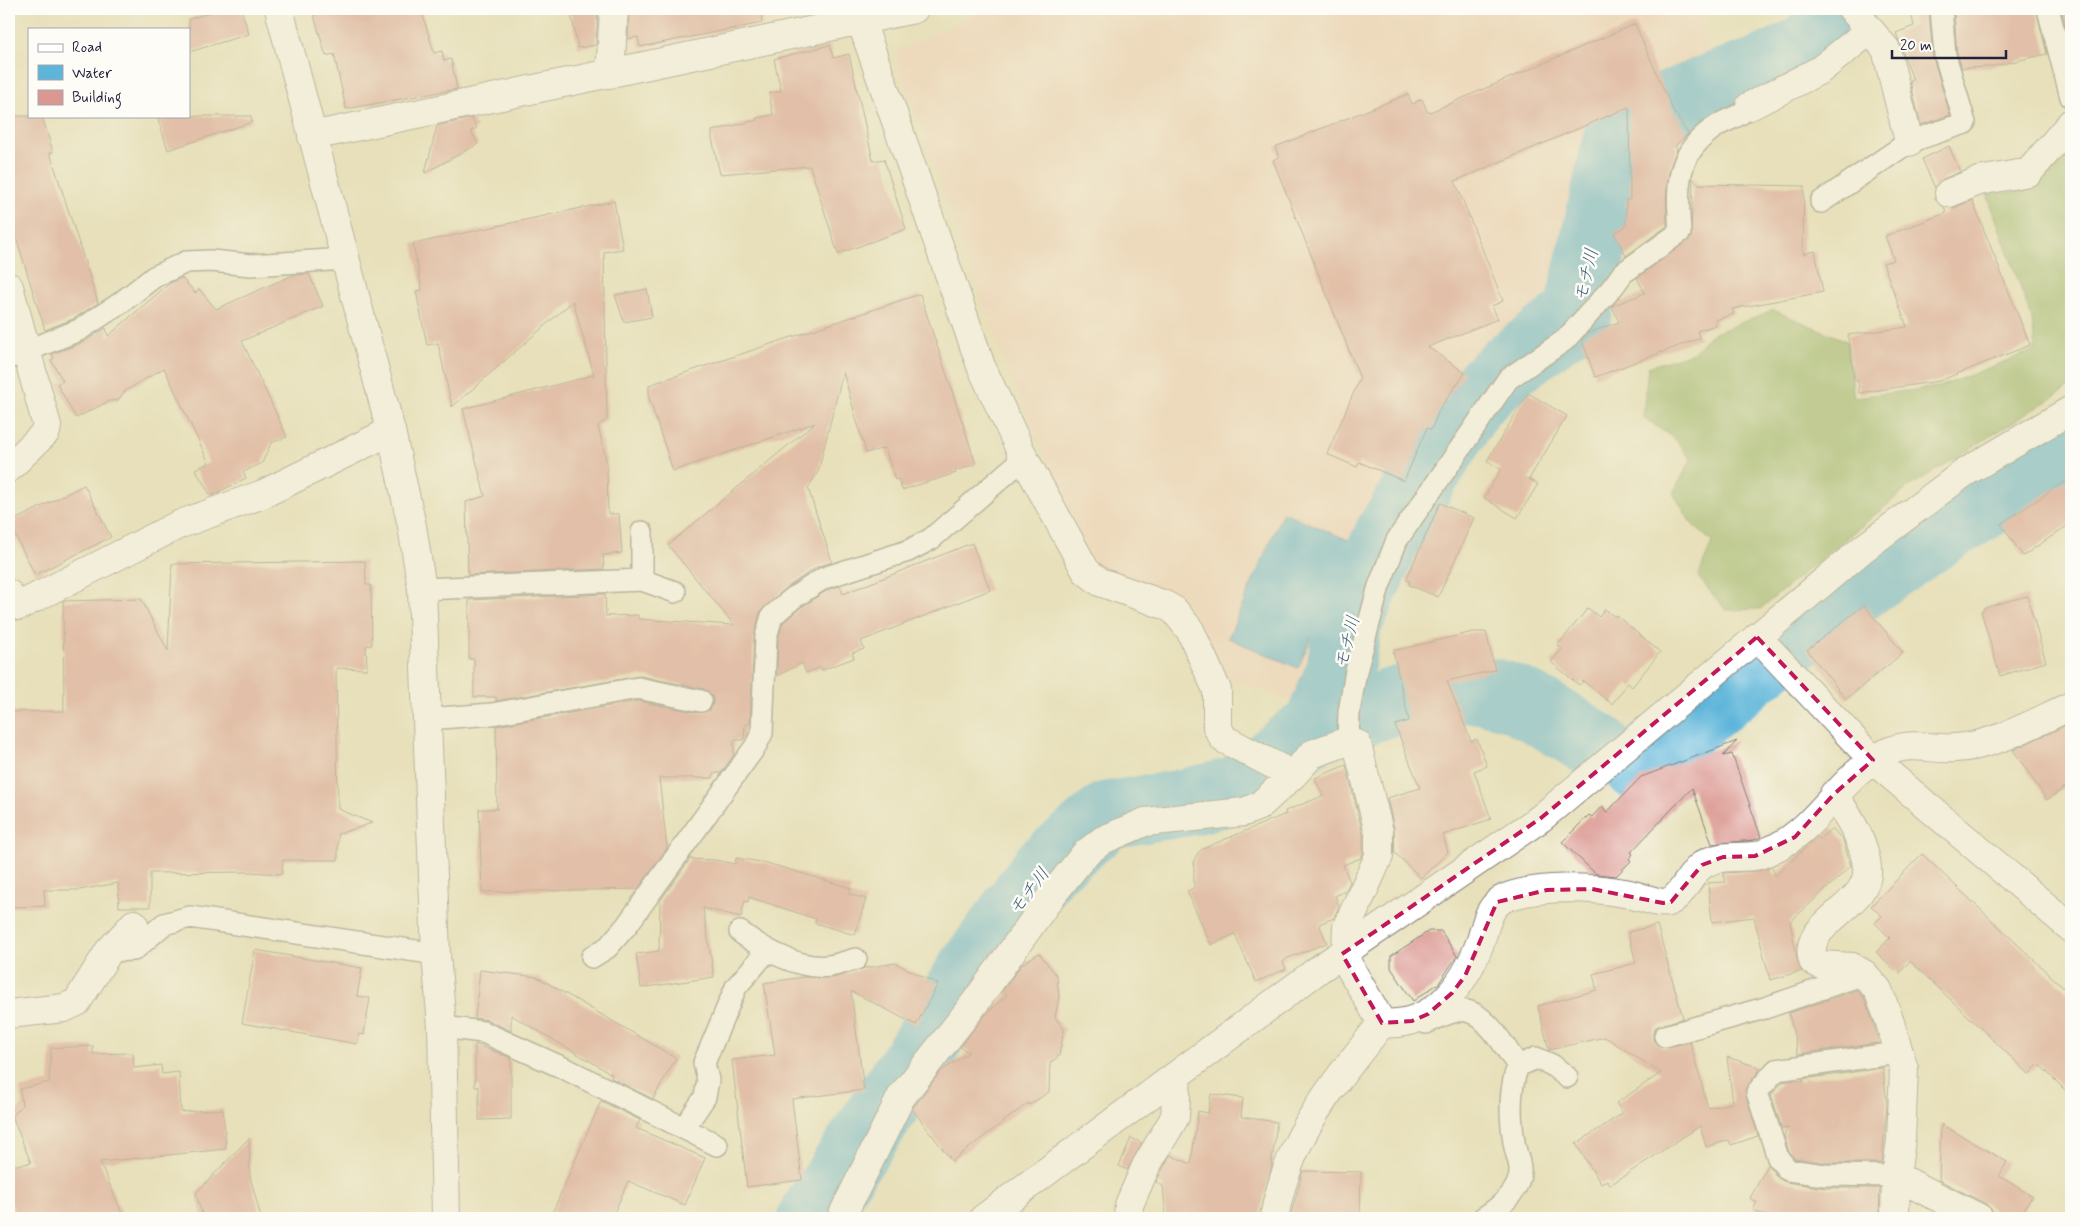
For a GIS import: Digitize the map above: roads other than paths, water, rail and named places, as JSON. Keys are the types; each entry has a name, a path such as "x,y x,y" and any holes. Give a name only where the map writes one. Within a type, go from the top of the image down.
{"street":[{"path":"279,9 391,430 412,526 422,589 436,954 442,1027 446,1218"},
{"path":"610,74 614,9"},
{"path":"312,136 914,9"},
{"path":"861,21 981,366 1024,458 1086,571 1100,582 1166,605 1174,610 1190,630 1217,690 1217,727 1224,739 1290,773"},
{"path":"1750,106 1820,70 1861,21 1886,49 1909,142"},
{"path":"1949,193 1979,181 2029,172 2071,123"},
{"path":"9,287 17,355 47,426 46,432 9,468"},
{"path":"984,1218 1344,952 1541,818 1761,640 1864,548 1964,474 2071,410"},
{"path":"9,594 13,604 19,606 178,525 263,494 391,430"},
{"path":"1761,640 1873,760 2071,928"},
{"path":"1382,1022 1397,1024 1412,1022 1428,1014 1452,992 1465,976 1487,918 1497,902 1508,897 1547,890 1592,889 1626,893 1663,904 1671,902 1702,865 1723,857 1755,856 1795,838 1834,794 1873,760 1901,746 1954,749 1983,743 2068,712"},
{"path":"841,1218 901,1097 974,1004 1052,895 1085,854 1110,836 1145,822 1244,812 1259,806 1290,773 1312,754 1349,739 1357,744 1379,832 1379,856 1347,927 1344,952 1382,1022"},
{"path":"1834,794 1861,839 1868,869 1863,886 1850,902 1814,936 1811,953 1813,961 1821,965 1852,967 1864,974 1878,990 1889,1019 1897,1054 1904,1069 1901,1140 1896,1176 1895,1218"},
{"path":"9,1014 64,1008 77,1002 109,951 134,924"},
{"path":"1274,1218 1287,1168 1303,1130 1325,1096 1382,1022"},
{"path":"1128,1218 1129,1205 1146,1166 1175,1117 1177,1074"},
{"path":"1896,1176 1979,1218"}],"lane":[{"path":"1821,202 1909,142 1965,123 1945,55 1941,9"},
{"path":"2048,9 2071,97"},
{"path":"1349,739 1350,712 1356,671 1379,586 1397,540 1508,379 1566,340 1623,273 1680,232 1677,190 1681,169 1689,152 1701,136 1719,124 1741,116 1750,106"},
{"path":"17,355 79,330 120,304 154,277 186,262 211,261 251,265 346,259"},
{"path":"592,957 608,947 627,925 755,747 762,733 766,637 772,616 793,598 824,578 908,551 931,539 1024,458"},
{"path":"642,532 642,580"},
{"path":"422,589 642,580 675,592"},
{"path":"428,719 492,714 638,688 701,701"},
{"path":"109,951 134,950 164,924 190,917 436,954"},
{"path":"740,932 767,951 808,965 828,966 856,959"},
{"path":"684,1128 705,1097 708,1080 704,1063 736,987 767,951"},
{"path":"1665,1036 1765,1008 1864,974"},
{"path":"1412,1022 1422,1025 1452,1012 1466,1010 1488,1026 1518,1066"},
{"path":"442,1027 483,1032 568,1070 717,1145"},
{"path":"1896,1176 1825,1175 1788,1170 1778,1158 1757,1092 1776,1070 1897,1054"},
{"path":"1483,1218 1503,1204 1513,1192 1521,1170 1514,1142 1511,1104 1513,1078 1518,1066 1536,1058 1552,1064 1567,1078"}],"water":[{"path":"1283,512 1353,542 1298,668 1228,638"}],"waterway":[{"name":"モチ川","path":"811,1218 929,1039 969,973 1045,868 1108,815 1183,803 1238,790 1299,739 1316,729 1339,673 1349,622 1389,533 1472,401 1510,365 1577,315 1618,135 1644,116 1719,84 1763,70 1799,52 1839,24 1843,9"},
{"path":"1636,766 1822,616 1890,566 1997,498 2071,459"},
{"path":"1316,729 1414,696 1465,689 1491,692 1515,699 1547,715 1598,747"}]}
